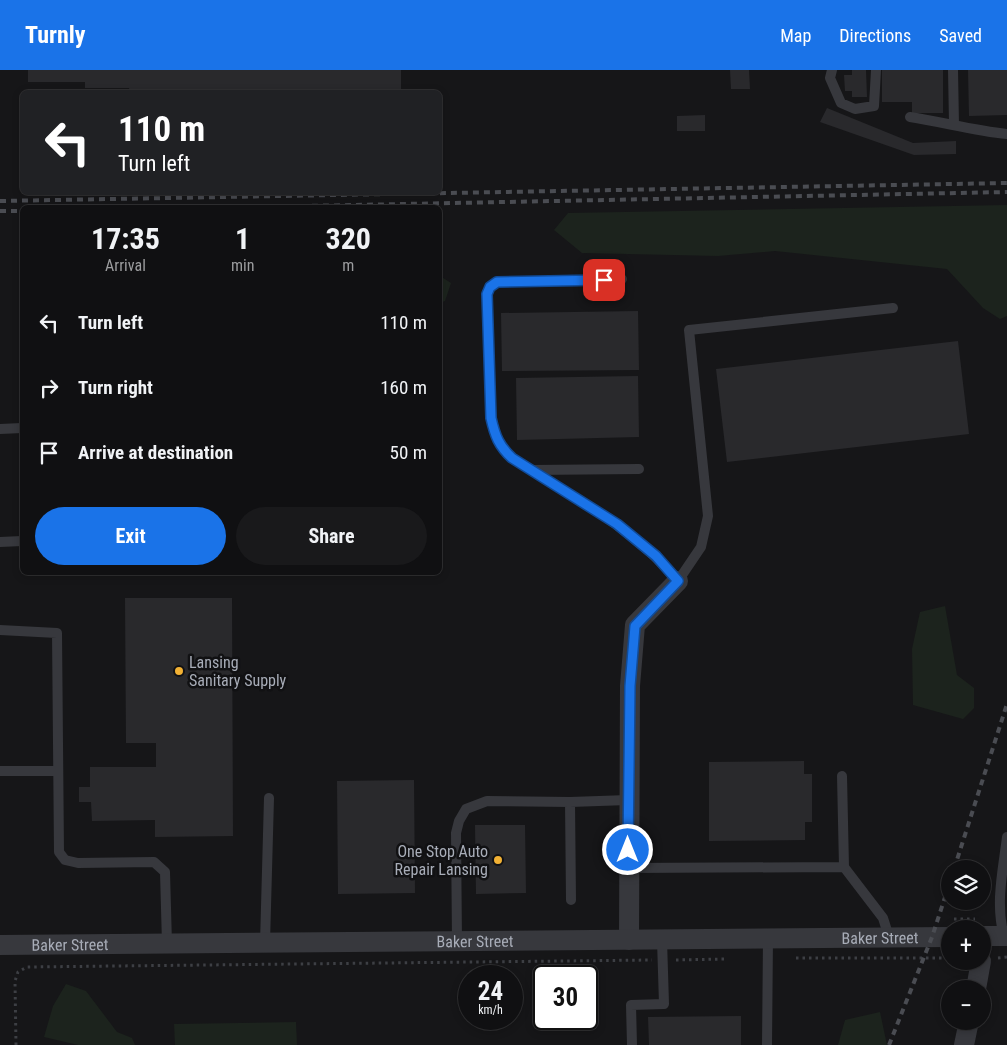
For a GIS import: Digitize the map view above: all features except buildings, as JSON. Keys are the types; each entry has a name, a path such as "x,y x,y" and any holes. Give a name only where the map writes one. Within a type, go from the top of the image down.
{"street":[{"path":"629,940 628,800 630,686 635,626 678,581"},
{"name":"Baker Street","path":"0,945 941,937"},
{"path":"964,1045 967,1030"}],"lane":[{"path":"832,70 830,78 841,103 855,109 874,106 876,70"},
{"path":"953,70 954,124"},
{"path":"910,117 954,124 985,132 1007,134"},
{"path":"622,279 497,282 490,287 487,294 491,418 495,438 507,454 617,524 656,556 678,581 701,547 708,516 689,330 893,308"},
{"path":"0,429 20,428"},
{"path":"530,470 639,469"},
{"path":"0,542 20,542"},
{"path":"0,630 57,633 59,852 65,860 78,863 154,862 165,872 167,944"},
{"path":"0,771 57,771"},
{"path":"842,776 844,867 883,918 889,937"},
{"path":"265,943 269,798"},
{"path":"457,942 456,833 458,821 466,809 487,801 570,802 628,800"},
{"path":"570,802 571,900"},
{"path":"995,936 1000,920 1000,897 1007,837"},
{"path":"629,868 844,867"},
{"path":"767,1045 768,938"},
{"path":"632,1045 631,1005 664,1004 662,940"}],"path":[{"path":"767,958 941,958"},
{"path":"16,1045 15,981 18,972 27,967 729,959"}],"shaded area":[{"path":"1007,205 1007,316 1000,319 983,308 947,269 775,251 718,256 582,253 554,230 568,213"},
{"path":"442,277 451,283 445,301 442,302"},
{"path":"945,606 957,675 974,688 974,708 963,719 913,705 912,649 920,612"},
{"path":"66,984 86,991 117,1032 132,1038 135,1045 78,1045 44,1037 53,1006"},
{"path":"880,1012 887,1045 838,1045 845,1020"},
{"path":"296,1022 297,1045 175,1045 174,1024"}],"railway":[{"path":"442,193 1007,183"},
{"path":"353,205 1007,192"},
{"path":"0,201 336,195"},
{"path":"0,211 20,211"},
{"path":"957,860 1007,704"},
{"path":"889,1045 941,910"}],"place":[{"name":"Lansing Sanitary Supply","path":"179,671"},
{"name":"One Stop Auto Repair Lansing","path":"498,860"}],"route":[{"path":"604,280 497,282 490,287 487,294 491,418 495,438 503,450 512,458 636,538 656,556 678,581 635,626 630,686 628,850"}]}
